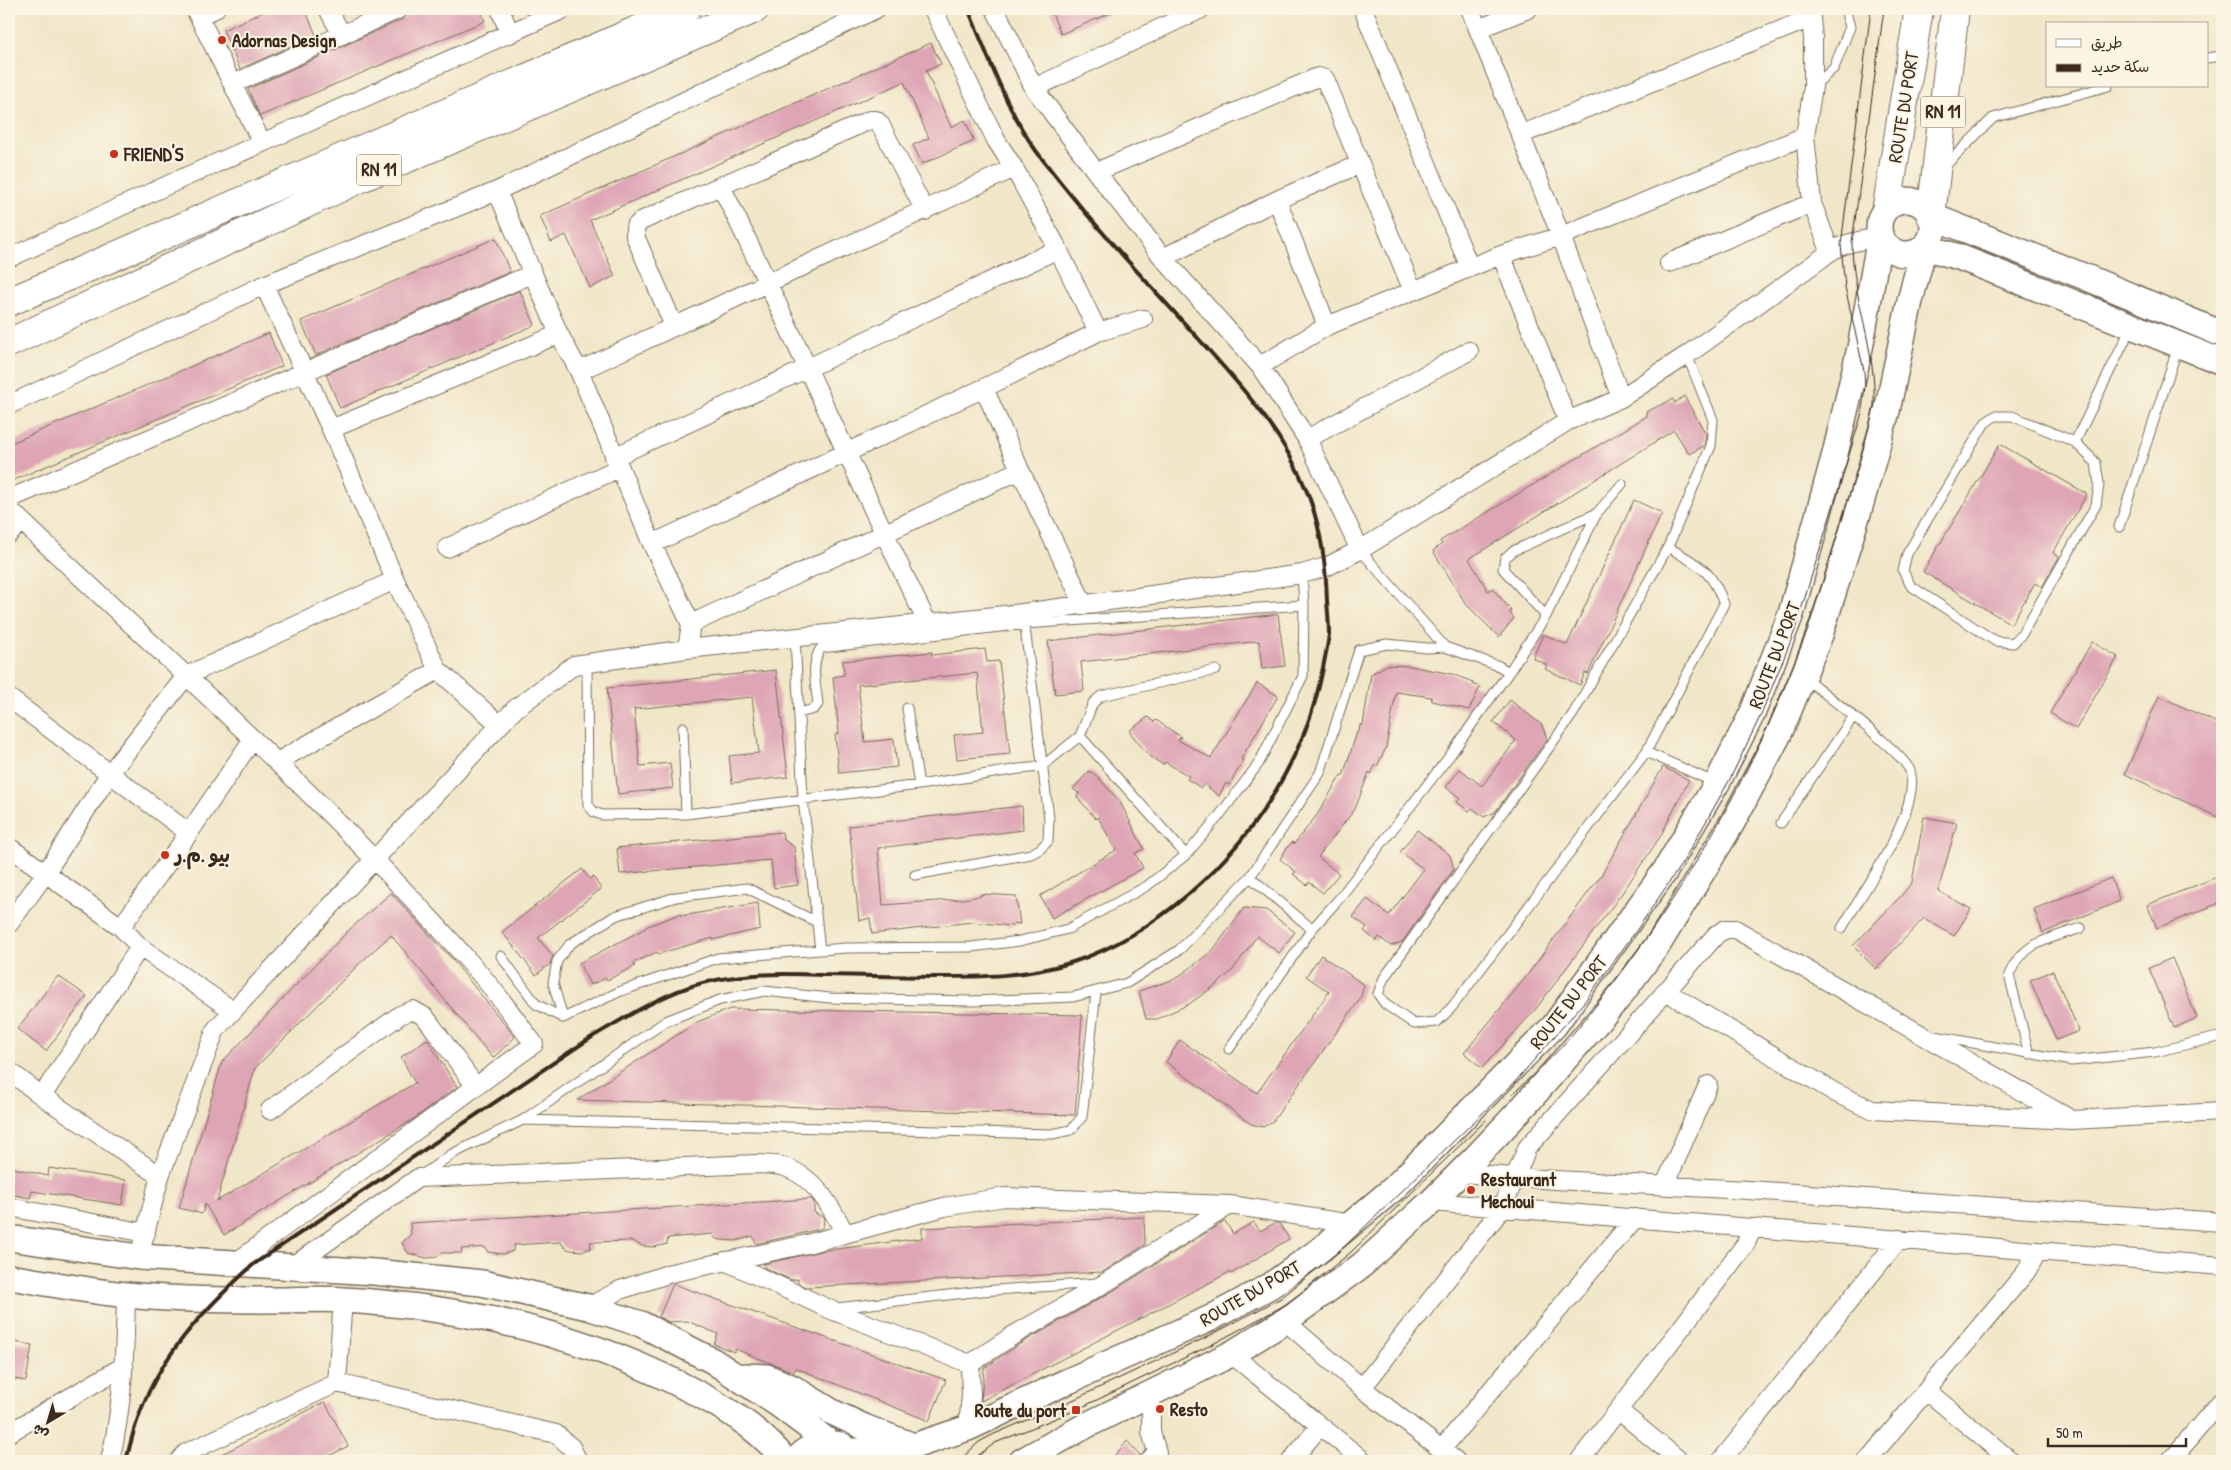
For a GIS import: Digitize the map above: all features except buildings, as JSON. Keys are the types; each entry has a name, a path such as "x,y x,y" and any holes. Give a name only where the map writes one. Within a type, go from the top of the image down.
{"highway":[{"name":"RN 11","path":"9,302 686,9"},
{"name":"RN 11","path":"9,343 361,178 756,9"},
{"name":"ROUTE DU PORT","path":"1887,206 1918,9"},
{"name":"ROUTE DU PORT","path":"1931,216 1955,9"}],"main road":[{"path":"2222,334 2083,276 1931,216 1920,203 1912,200 1894,201 1887,206 1879,220 1880,237 1891,250 1908,254 1924,248 1959,257 2222,362"},
{"path":"1924,248 1933,233 1931,216"},
{"name":"ROUTE DU PORT","path":"797,1461 807,1450 817,1444 845,1450 878,1451 914,1446 968,1428 1211,1318 1242,1302 1295,1269 1393,1189 1554,1026 1665,871 1717,783 1752,714 1792,614 1860,348 1880,237"},
{"name":"ROUTE DU PORT","path":"1022,1461 1085,1426 1231,1354 1285,1321 1362,1265 1431,1202 1513,1118 1575,1050 1619,997 1659,943 1732,823 1779,734 1820,635 1859,510 1887,411 1924,248"},
{"path":"9,1238 139,1257 374,1272 482,1283 588,1306 641,1324 690,1348 738,1376 845,1450"},
{"path":"9,1277 126,1295 214,1300 343,1299 446,1310 493,1318 600,1350 651,1370 716,1402 758,1432 786,1461"},
{"path":"738,1376 767,1377 792,1387 832,1412 864,1428 914,1446"},
{"path":"832,1412 845,1450"}],"street":[{"path":"215,9 197,12 262,143"},
{"path":"328,9 342,34"},
{"path":"233,84 342,34 377,13 399,9"},
{"path":"500,9 510,34"},
{"path":"9,258 564,9"},
{"path":"9,406 264,284 497,191 876,9"},
{"path":"933,9 996,140 1014,168 1058,249 1098,332"},
{"path":"995,9 1034,88 1096,172 1164,258 1260,366 1307,439 1360,550"},
{"path":"1034,88 1201,9"},
{"path":"1363,9 1470,268"},
{"path":"1470,9 1561,236 1621,398"},
{"path":"1478,29 1528,9"},
{"path":"1520,135 1811,13 1814,87 1805,136 1812,204 1830,251"},
{"path":"1096,172 1318,77 1325,79 1413,291"},
{"path":"674,326 635,236 635,227 640,221 870,120 876,120 880,124 925,211"},
{"path":"1260,366 1327,326 1501,255 1561,236 1805,136"},
{"path":"1164,258 1277,200 1360,164"},
{"path":"579,371 1014,168"},
{"path":"721,186 769,283 846,452 927,622"},
{"path":"497,191 559,334 579,371 652,544 691,624 687,648"},
{"path":"1277,200 1327,326"},
{"path":"1669,263 1812,204"},
{"path":"139,1257 160,1176 216,1029 376,860 515,709 574,665 687,648 927,622 1024,618 1084,605 1302,574 1326,567 1360,550 1568,421 1621,398 1687,355 1830,251 1852,242 1880,237"},
{"path":"447,548 808,368 1058,249"},
{"path":"1501,255 1568,421"},
{"path":"9,499 532,274"},
{"path":"264,284 331,429 395,580 438,670 500,725"},
{"path":"652,544 984,388 1098,332 1143,319"},
{"path":"331,429 559,334"},
{"path":"1307,439 1469,351"},
{"path":"984,388 1020,470 1084,605"},
{"path":"691,624 1020,470"},
{"path":"9,509 277,762 376,860 476,968 534,1044 235,1263"},
{"path":"9,534 22,521"},
{"path":"9,924 45,874 110,773 186,676 395,580"},
{"path":"277,762 438,670"},
{"path":"9,698 189,833"},
{"path":"121,927 189,833 252,740"},
{"path":"9,847 121,927 140,947 232,1010"},
{"path":"1362,1388 1502,1207 1527,1148 1665,991 1717,934 1726,929 1735,929 2072,1120"},
{"path":"42,1096 140,947"},
{"path":"1665,991 1836,1093 1872,1110 2072,1120 2222,1112"},
{"path":"270,1110 400,1014 413,1010 424,1017 432,1026 476,1087"},
{"path":"9,1071 42,1096 160,1176"},
{"path":"1665,1185 1708,1085"},
{"path":"293,1266 418,1178 757,1164 784,1166 807,1179 824,1197 845,1233"},
{"path":"1460,1173 2222,1222"},
{"path":"588,1306 620,1290 671,1273 807,1244 944,1207 1004,1197 1230,1205 1352,1224"},
{"path":"1431,1202 2222,1266"},
{"path":"970,1364 1012,1336 1105,1283 1230,1205"},
{"path":"9,1207 146,1233"},
{"path":"1441,1450 1635,1218"},
{"path":"1579,1461 1745,1246 1753,1228"},
{"path":"1721,1461 1899,1239"},
{"path":"1867,1461 2026,1272 2038,1251"},
{"path":"725,1261 829,1309 970,1364"},
{"path":"110,1461 119,1423 124,1366 126,1295"},
{"path":"337,1383 343,1299"},
{"path":"1285,1321 1362,1388 1456,1461"},
{"path":"1231,1354 1364,1461"},
{"path":"968,1428 972,1395 970,1364"},
{"path":"9,1433 124,1366"},
{"path":"179,1461 186,1453 337,1383 556,1434 571,1447 578,1461"},
{"path":"1926,1390 2011,1461"},
{"path":"1149,1461 1157,1452 1151,1432 1151,1394"},
{"path":"2170,1461 2222,1400"},
{"path":"1618,1410 1680,1461"},
{"path":"1291,1461 1320,1426"}],"lane":[{"path":"1814,87 1834,68 1850,27 1845,9"},
{"path":"2208,58 2222,56"},
{"path":"1935,176 1993,118 2101,88"},
{"path":"2075,442 2133,325"},
{"path":"2119,527 2179,344"},
{"path":"1668,547 1704,568 1716,584 1724,604 1646,752 1452,1006 1436,1022 1414,1024 1385,1004 1378,994 1384,978 1573,714 1668,547 1711,446 1713,420 1687,355"},
{"path":"1995,416 2012,416 2075,442 2096,463 2098,484 2096,505 2022,634 2012,643 1995,641 1911,586 1904,571 1907,554 1985,423 1995,416"},
{"path":"1229,1049 1312,929 1338,900 1451,754 1509,672 1546,616 1598,513 1622,484"},
{"path":"1546,616 1503,569 1505,558 1513,551 1598,513"},
{"path":"1360,550 1445,647"},
{"path":"563,1018 621,991 718,958 820,950 971,947 1020,941 1068,929 1147,886 1186,855 1219,816 1259,763 1303,676 1304,605 1302,574"},
{"path":"799,713 814,709 818,704 815,667 816,654 821,648 1024,618 1304,605"},
{"path":"915,874 1031,854 1048,841 1049,818 1041,767 1024,618"},
{"path":"795,637 803,799 820,950"},
{"path":"418,1178 452,1154 523,1120 666,1020 720,1000 764,992 830,998 971,1001 1073,998 1128,983 1179,950 1250,877 1320,773 1359,650 1387,644 1427,648 1445,647 1499,666 1509,672"},
{"path":"587,663 588,805 594,812 602,815 686,814 919,785 1041,767 1080,736 1093,703 1101,696 1216,670"},
{"path":"1803,676 1896,752 1910,771 1911,798 1902,825 1842,928"},
{"path":"907,708 919,785"},
{"path":"1781,823 1853,718"},
{"path":"683,727 686,814"},
{"path":"1080,736 1186,855"},
{"path":"1646,752 1717,783"},
{"path":"1250,877 1312,929"},
{"path":"563,1018 553,983 557,961 570,944 615,916 676,896 747,888 817,922"},
{"path":"2029,1054 2009,974 2022,952 2035,943 2081,928"},
{"path":"501,956 536,1004 563,1018"},
{"path":"523,1120 1052,1134 1071,1130 1082,1117 1096,992"},
{"path":"1920,1033 2072,1061 2155,1052 2222,1036"},
{"path":"829,1309 982,1291 1105,1283"}],"tram line":[{"path":"959,1461 979,1442 992,1435 1075,1399 1207,1337 1281,1298 1344,1247 1514,1083 1585,1001 1683,862 1729,781 1759,719 1794,633 1861,416 1865,386 1864,371 1845,287 1841,245 1871,9"},
{"path":"1513,1094 1558,1051 1594,1008 1651,932 1677,892 1726,810 1748,768 1790,674 1809,622 1856,475 1874,406 1872,365 1856,283 1852,242 1884,9"},
{"path":"971,1461 995,1443 1076,1410 1211,1345 1287,1304 1350,1253 1486,1120"}],"railway":[{"path":"126,1461 145,1400 156,1377 184,1336 235,1281 254,1264 615,1023 651,1003 676,992 705,982 721,979 789,974 932,977 985,976 1038,971 1073,962 1103,950 1133,934 1161,916 1188,894 1236,846 1275,792 1291,762 1310,717 1319,685 1329,634 1322,546 1308,494 1287,450 1245,391 1094,223 1037,152 1007,101 968,9"}],"place":[{"name":"Adornas Design","path":"222,40"},
{"name":"FRIEND'S","path":"114,154"},
{"name":"بيو .م.ر","path":"165,855"},
{"name":"Restaurant Mechoui","path":"1471,1190"},
{"name":"Resto","path":"1160,1409"},
{"name":"Route du port","path":"1076,1410"}]}
